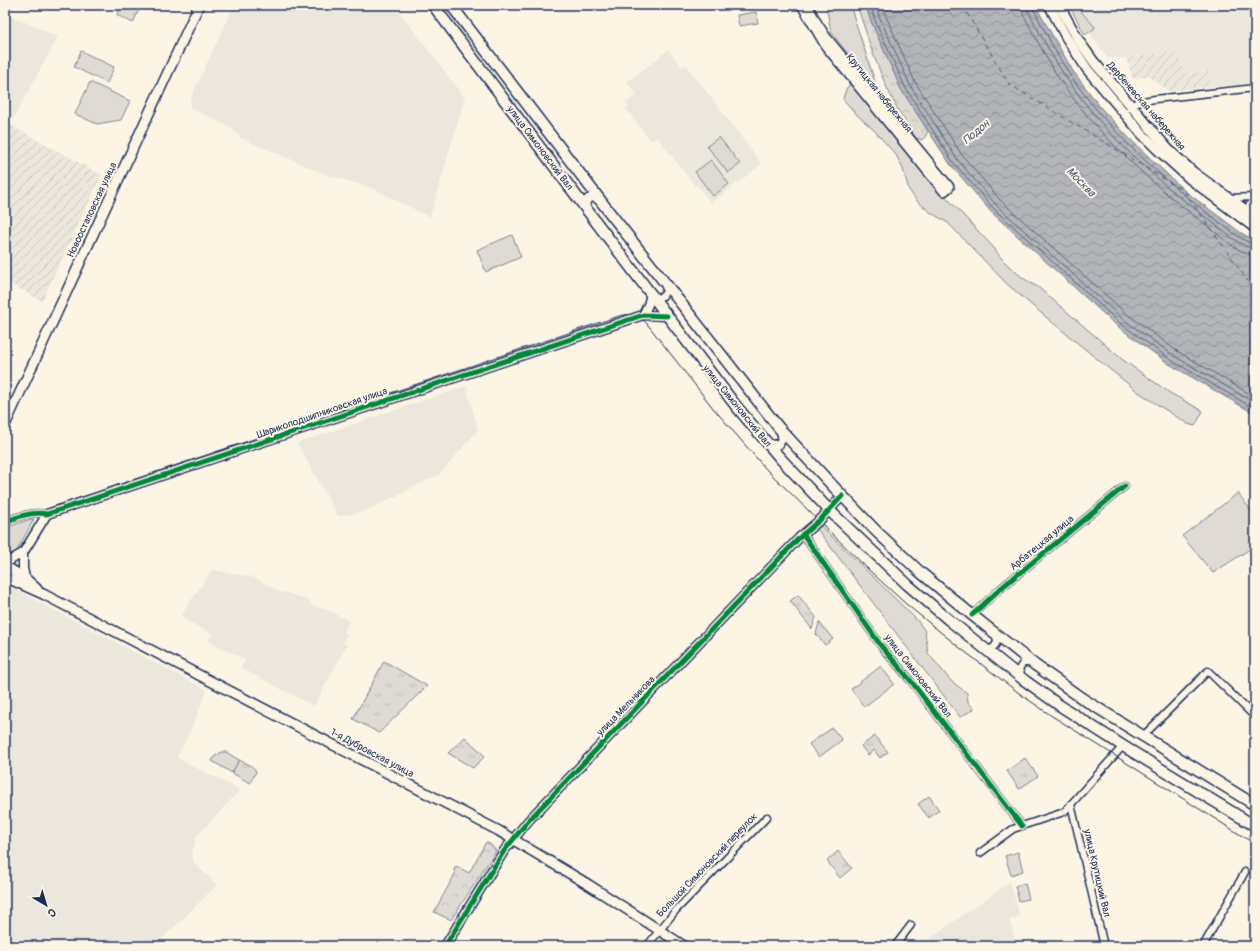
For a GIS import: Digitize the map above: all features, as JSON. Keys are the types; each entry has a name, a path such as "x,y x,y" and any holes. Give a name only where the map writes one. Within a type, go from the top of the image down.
{"main road":[{"name":"Новоостаповская улица","path":"5,425 199,5"},
{"name":"улица Симоновский Вал","path":"433,5 586,210 736,406 766,442 829,510 908,585 1024,680 1059,705 1123,746 1255,826"},
{"name":"улица Симоновский Вал","path":"451,5 665,284 780,429 877,532 920,572 972,616 1035,665 1083,699 1255,805"},
{"name":"Крутицкая набережная","path":"802,5 826,46 947,189 825,36 807,5"},
{"name":"Дербеневская набережная","path":"1049,5 1066,37 1087,69 1127,110 1193,172 1255,217"},
{"name":"Дербеневская набережная","path":"1060,5 1079,41 1157,150 1190,179 1255,228"},
{"name":"1-я Дубровская улица","path":"5,564 25,578 43,594"},
{"name":"1-я Дубровская улица","path":"5,577 43,594 513,839 684,946"}],"street":[{"path":"1127,110 1137,102 1255,88"},
{"path":"586,210 585,204 588,199 593,197 600,200"},
{"path":"1215,198 1255,198"},
{"path":"1255,198 1249,206 1251,213 1255,217"},
{"path":"665,284 666,291 664,296 657,298 651,294 648,305 643,314 667,316"},
{"name":"Шарикоподшипниковская улица","path":"5,521 28,514 47,514 643,314"},
{"path":"766,442 771,445 779,444 782,438 780,429"},
{"name":"Арбатецкая улица","path":"972,616 1000,589 1125,486"},
{"name":"улица Мельникова","path":"445,946 513,839 528,820 803,534 842,496"},
{"path":"25,578 23,568 24,553 47,514"},
{"name":"улица Симоновский Вал","path":"803,534 881,646 915,686 1022,826"},
{"path":"5,564 24,553"},
{"path":"982,647 990,649 995,646 997,640 994,633"},
{"path":"1024,680 1019,672 1020,666 1026,662 1035,665"},
{"path":"1143,736 1208,671 1255,717"},
{"path":"980,853 1013,829 1064,812 1123,746"},
{"name":"улица Крутицкий Вал","path":"1072,804 1104,946"},
{"name":"Большой Симоновский переулок","path":"647,946 676,910 767,817"},
{"path":"1203,946 1245,872"},
{"path":"895,946 912,925"}],"shaded area":[{"path":"234,5 394,5 465,98 430,217 372,188 325,174 241,138 230,127 189,107 192,102 190,100"},
{"path":"1069,5 1255,5 1255,83 1211,87 1209,71 1187,73 1167,52 1126,58 1108,58"},
{"path":"5,13 58,37 13,119 5,115"},
{"path":"668,50 682,67 686,65 762,164 711,203 697,185 695,186 657,137 651,141 626,109 629,106 626,103 637,95 627,82"},
{"path":"1174,52 1187,73 1209,71 1211,87 1168,91 1148,76 1133,79 1126,58"},
{"path":"5,122 102,175 42,301 5,281"},
{"path":"466,386 478,430 440,474 364,512 338,516 297,443"},
{"path":"212,570 253,577 282,593 285,592 311,601 310,605 325,609 349,621 344,632 347,633 343,643 347,645 314,706 241,668 245,660 208,641 212,634 187,621 181,615"},
{"path":"5,584 207,690 197,716 177,758 240,790 197,836 192,853 194,863 217,885 155,946 5,946"},
{"path":"1010,882 1020,916 1009,920 1017,944 1027,941 1028,946 920,945"}],"green space":[{"path":"122,5 141,5 133,23 117,15"},
{"path":"826,5 850,5 876,85 875,86 873,86 831,32"},
{"path":"857,5 866,5 870,19 901,89 928,131 922,140 916,138 898,110 887,88 873,54"},
{"path":"1069,5 1075,5 1095,27 1094,29 1085,35"},
{"path":"756,12 758,23 739,26 737,15"},
{"path":"81,51 114,67 107,83 74,67"},
{"path":"90,82 130,101 121,120 97,124 75,114"},
{"path":"852,82 948,199 994,248 1007,265 1026,280 1038,287 1123,360 1170,393 1203,411 1195,426 1188,424 1137,391 1097,359 1006,283 948,223 930,212 917,201 909,190 902,166 896,155 874,130 856,114 843,99 846,89"},
{"path":"719,137 740,164 728,173 707,146"},
{"path":"711,160 729,184 713,196 695,172"},
{"path":"512,235 521,257 486,272 477,250"},
{"path":"1238,493 1255,516 1255,535 1253,547 1213,573 1182,536"},
{"path":"34,519 16,552 8,557 5,556 5,528"},
{"path":"821,526 917,620 925,631 928,653 951,681 967,693 968,702 974,709 960,717 817,529"},
{"path":"798,595 816,617 812,629 790,601"},
{"path":"819,622 833,639 825,645 816,634"},
{"path":"384,661 427,686 379,733 353,719"},
{"path":"881,666 894,684 864,707 851,689"},
{"path":"832,728 842,740 819,757 809,744"},
{"path":"875,736 888,752 880,758 874,750 868,755 861,746"},
{"path":"465,737 485,756 473,768 448,753"},
{"path":"222,752 226,752 239,760 232,773 212,761 215,756"},
{"path":"1025,758 1038,776 1019,789 1007,771"},
{"path":"239,760 249,764 256,772 250,783 232,773"},
{"path":"929,796 939,810 929,818 918,804"},
{"path":"486,842 496,851 451,920 434,912 455,874 454,869 456,866 469,873"},
{"path":"838,851 852,868 840,878 827,861"},
{"path":"1018,852 1023,871 1011,875 1005,856"},
{"path":"1025,883 1029,899 1019,901 1015,886"}],"water":[{"path":"866,5 1035,5 1073,71 1101,108 1130,139 1185,191 1240,232 1255,241 1255,414 1169,364 1117,326 991,212 950,164 901,89 870,19"}],"ferry route":[{"path":"962,5 1009,84 1184,191 1255,291"}],"tram line":[{"path":"5,523 619,316 635,315 648,325 713,408 766,469 871,572 906,604 960,648 1052,716 1255,844"}],"cycle path":[{"path":"5,521 31,514 47,514 643,315 667,316"},
{"path":"972,615 1000,589 1125,486"},
{"path":"445,946 504,851 528,821 799,538 822,518 842,496"},
{"path":"803,534 881,646 911,681 1022,826"}],"water label":[{"name":"Подон","path":"976,132"},
{"name":"Москва","path":"1081,182"}]}
